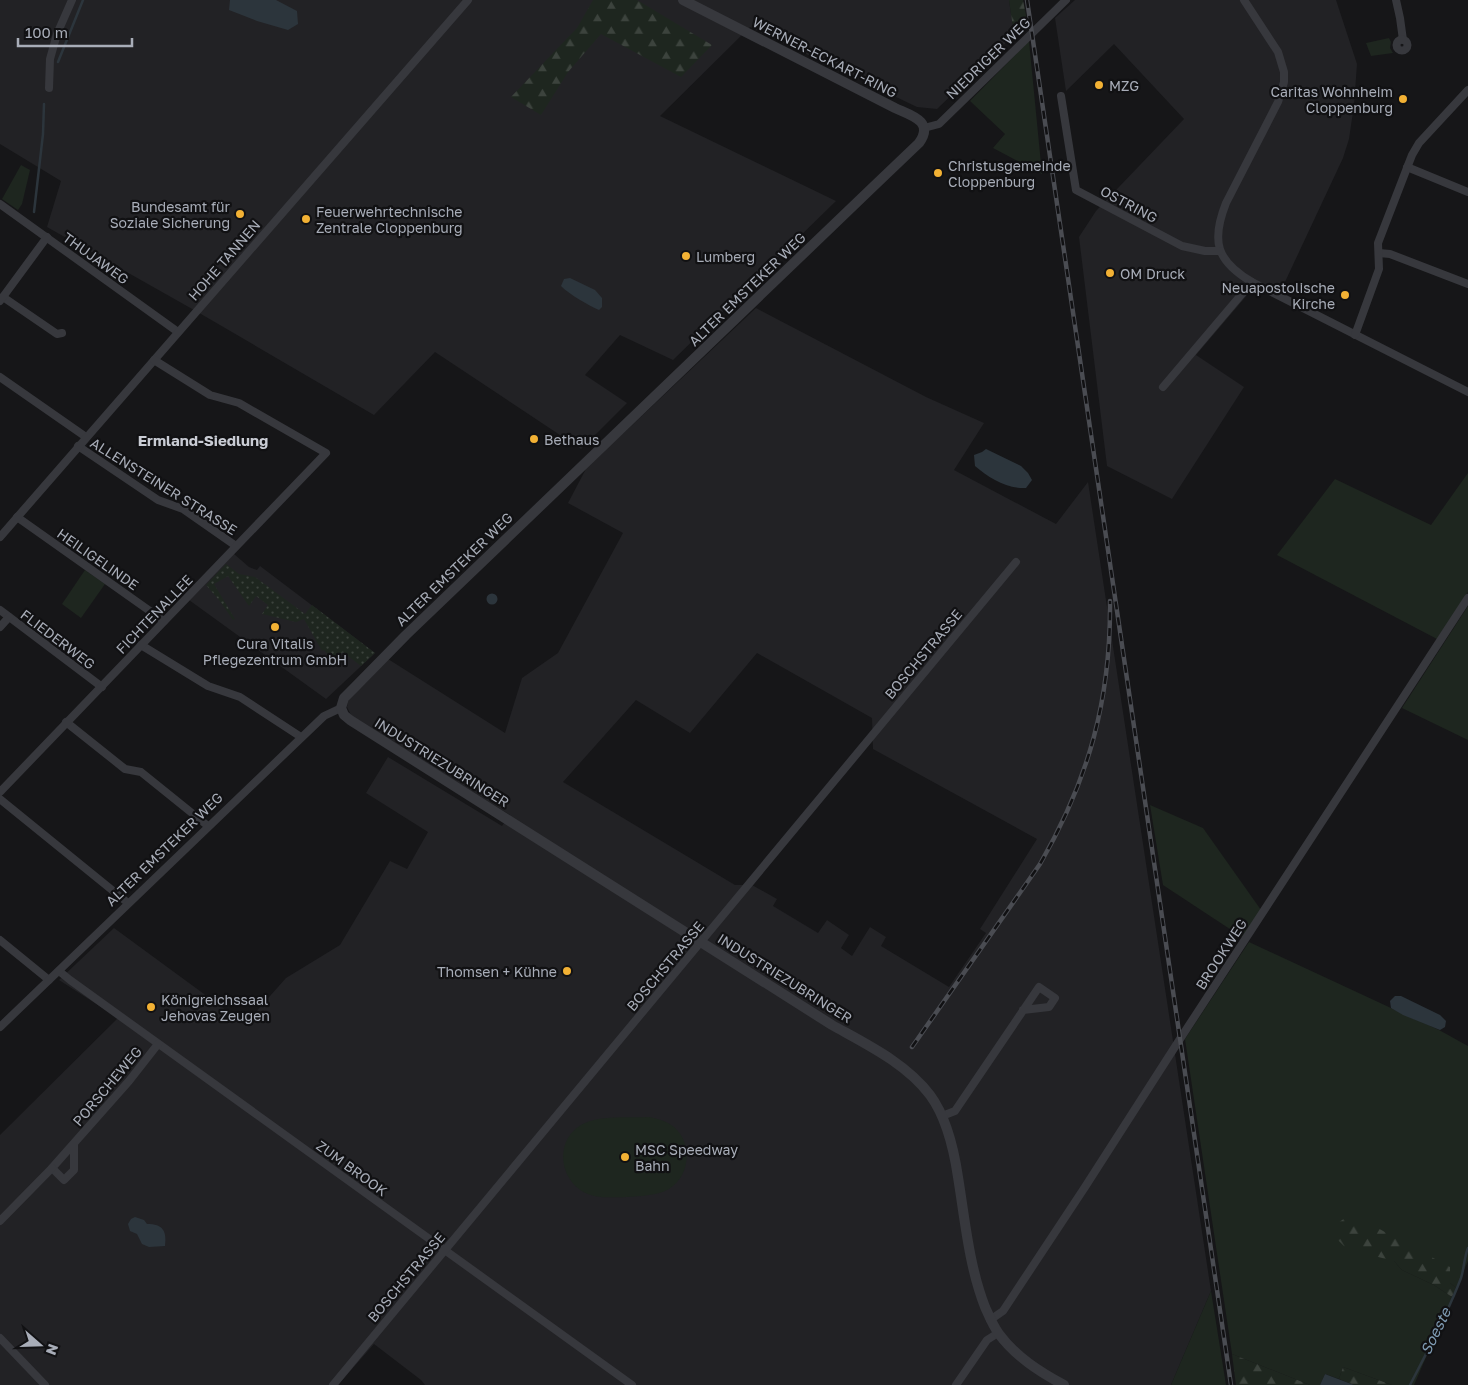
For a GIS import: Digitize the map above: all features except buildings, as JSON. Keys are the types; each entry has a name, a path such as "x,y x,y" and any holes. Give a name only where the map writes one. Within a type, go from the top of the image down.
{"street":[{"path":"49,88 50,59 57,34 72,0"},
{"name":"HOHE TANNEN","path":"0,537 468,0"},
{"name":"WERNER-ECKART-RING","path":"683,0 916,118 924,128"},
{"name":"NIEDRIGER WEG","path":"924,128 939,124 1066,0"},
{"path":"1244,0 1278,52 1284,72 1284,82 1278,102 1223,211 1218,234 1219,251 1238,274 1252,282 1468,392"},
{"path":"1396,0 1403,40"},
{"path":"1355,335 1380,269 1378,243 1415,148 1468,90"},
{"name":"OSTRING","path":"1061,96 1076,190 1182,246 1205,251 1219,251"},
{"name":"ALTER EMSTEKER WEG","path":"0,1027 301,737 324,716 341,708 344,698 406,635 919,143 924,136 924,128"},
{"path":"1407,167 1468,192"},
{"name":"THUJAWEG","path":"0,204 178,332"},
{"path":"47,237 2,299 56,334 62,333"},
{"path":"1379,253 1390,254 1468,284"},
{"path":"1163,386 1252,282"},
{"name":"FICHTENALLEE","path":"0,792 326,453 240,403 210,394 154,360"},
{"path":"0,377 86,437"},
{"name":"ALLENSTEINER STRASSE","path":"78,446 158,500 183,509 236,546"},
{"name":"HEILIGELINDE","path":"18,517 164,621"},
{"name":"BOSCHSTRASSE","path":"333,1385 1016,562"},
{"name":"BROOKWEG","path":"990,1320 1002,1311 1075,1203 1184,1032 1468,598"},
{"name":"FLIEDERWEG","path":"0,610 102,687"},
{"path":"0,627 9,617"},
{"path":"141,645 208,686 240,697 301,737"},
{"name":"INDUSTRIEZUBRINGER","path":"341,708 344,715 350,720 882,1054 909,1073 930,1095 942,1116 955,1154 970,1251 975,1274 990,1320 1010,1348 1025,1361 1064,1385"},
{"path":"66,722 125,769 141,772 208,826"},
{"path":"0,799 128,903"},
{"path":"0,940 49,980"},
{"name":"ZUM BROOK","path":"59,971 632,1385"},
{"path":"942,1116 955,1111 1023,1010"},
{"name":"PORSCHEWEG","path":"0,1221 74,1144 129,1081 158,1044"},
{"name":"PORSCHEWEG","path":"52,1168 64,1180 74,1170 74,1144"},
{"path":"956,1385 987,1340 998,1333"},
{"path":"0,1338 45,1385"}],"shaded area":[{"path":"0,0 1009,0 1014,35 937,109 917,107 750,27 660,116 836,201 673,360 620,335 585,375 627,403 581,449 435,352 374,415 47,227 61,181 0,144"},
{"path":"230,0 276,0 297,11 298,24 288,30 257,21 229,10"},
{"path":"1075,0 1336,0 1357,64 1349,139 1343,158 1277,299 1254,287 1196,355 1244,387 1172,499 1107,466 1079,237 1096,211 1184,119 1114,44 1066,91 1055,18"},
{"path":"570,278 595,290 602,298 602,307 599,310 574,296 561,286 564,279"},
{"path":"756,308 926,397 984,423 954,470 1056,524 1088,482 1211,1291 1171,1385 425,1385 374,1344 338,1385 0,1385 0,1135 118,1018 59,980 114,928 245,1024 286,978 340,945 390,861 407,869 428,832 366,793 388,757 502,826 510,815 352,717 347,707 349,697 388,659 505,733 522,678 558,653 623,533 568,503 588,465","holes":["757,653 872,718 873,749 1037,839 980,929 986,933 949,987 881,946 886,937 870,927 852,956 841,948 849,935 827,920 818,933 773,906 777,899 752,885 735,885 563,782 636,700 690,733"]},
{"path":"986,449 1021,466 1032,480 1026,488 1005,485 986,475 975,466 974,455"},
{"path":"234,554 249,567 257,570 260,566 375,653 326,699 189,600"},
{"path":"492,593 498,599 492,605 486,599"},
{"path":"1395,996 1401,996 1440,1015 1446,1021 1445,1027 1440,1030 1391,1008 1390,1001"},
{"path":"135,1217 144,1220 147,1224 157,1225 163,1229 165,1246 149,1247 142,1244 137,1234 130,1231 128,1224"},
{"path":"1325,1374 1354,1385 1320,1385"}],"green space":[{"path":"593,0 637,0 712,45 681,77 601,34 568,72 541,115 511,97 577,28"},
{"path":"1009,0 1023,0 1027,21 1014,35"},
{"path":"1389,38 1391,42 1390,48 1393,53 1371,56 1366,43"},
{"path":"1029,41 1042,174 993,148 1005,134 970,101"},
{"path":"21,165 30,170 22,204 18,210 2,199"},
{"path":"1468,473 1468,592 1437,639 1277,555 1335,479 1431,525"},
{"path":"226,564 239,574 255,577 305,614 312,605 375,653 361,666 343,652 334,661 324,650 322,651 304,619 296,622 262,614 268,605 256,596 249,606 228,576 214,584 235,619 233,620 206,585"},
{"path":"85,570 105,584 81,618 62,604"},
{"path":"1468,606 1468,740 1402,708"},
{"path":"1150,805 1203,828 1261,910 1242,937 1163,885"},
{"path":"1249,942 1433,1027 1468,1046 1468,1261 1456,1288 1450,1283 1394,1261 1402,1270 1434,1285 1452,1297 1414,1385 1392,1385 1343,1367 1339,1379 1325,1374 1320,1385 1310,1385 1232,1354 1185,1039"},
{"name":"MSC Speedway Bahn","path":"616,1117 649,1117 662,1120 674,1127 685,1143 687,1152 684,1170 680,1179 673,1186 652,1195 601,1197 587,1194 576,1186 568,1176 564,1165 563,1153 567,1141 574,1131 592,1120"},
{"path":"1345,1218 1372,1225 1450,1267 1450,1283 1456,1288 1452,1297 1434,1285 1402,1270 1394,1261 1347,1249 1332,1234 1335,1225"},
{"path":"1211,1291 1226,1385 1171,1385"},
{"path":"1232,1354 1310,1385 1236,1385"},
{"path":"1343,1367 1392,1385 1354,1385 1339,1379"}],"waterway":[{"path":"58,62 83,0"},
{"path":"34,212 43,134 44,104"},
{"name":"Soeste","path":"1410,1385 1456,1292 1468,1248"}],"railway":[{"path":"1027,0 1231,1385"},
{"path":"912,1047 1040,864 1072,801 1094,737 1101,705 1109,637 1110,601"}],"place":[{"name":"MZG","path":"1099,85"},
{"name":"Caritas Wohnheim Cloppenburg","path":"1403,99"},
{"name":"Christusgemeinde Cloppenburg","path":"938,173"},
{"name":"Bundesamt für Soziale Sicherung","path":"240,214"},
{"name":"Feuerwehrtechnische Zentrale Cloppenburg","path":"306,219"},
{"name":"Lumberg","path":"686,256"},
{"name":"OM Druck","path":"1110,273"},
{"name":"Neuapostolische Kirche","path":"1345,295"},
{"name":"Bethaus","path":"534,439"},
{"name":"Cura Vitalis Pflegezentrum GmbH","path":"275,627"},
{"name":"Thomsen + Kühne","path":"567,971"},
{"name":"Königreichssaal Jehovas Zeugen","path":"151,1007"},
{"name":"MSC Speedway Bahn","path":"625,1157"}],"district":[{"name":"Ermland-Siedlung","path":"203,440"}]}
